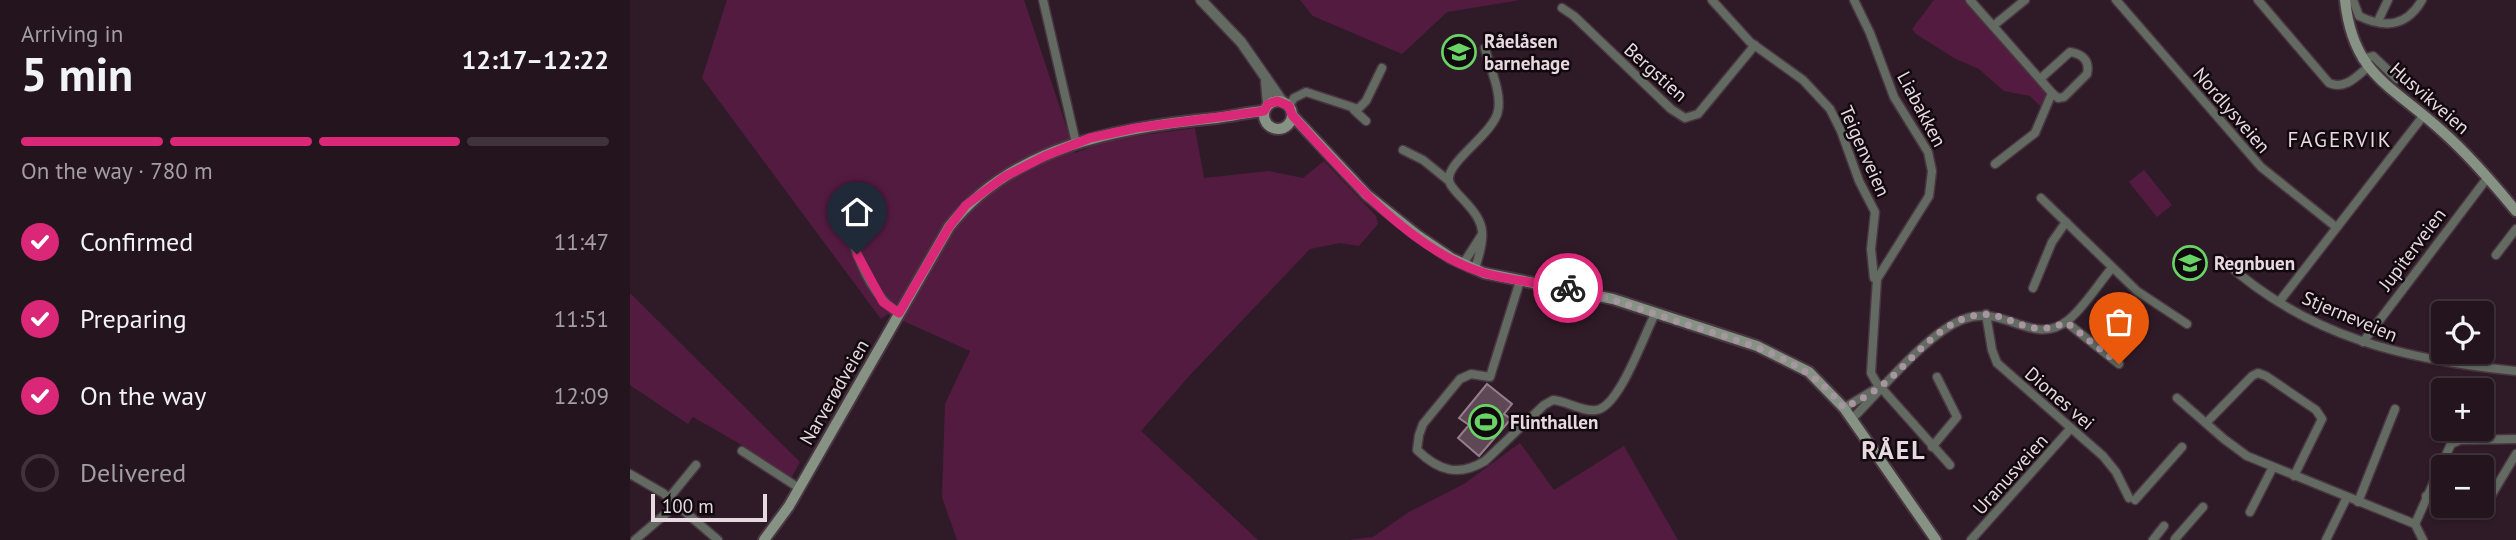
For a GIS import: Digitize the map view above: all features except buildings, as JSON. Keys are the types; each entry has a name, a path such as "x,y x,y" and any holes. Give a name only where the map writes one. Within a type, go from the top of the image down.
{"main road":[{"name":"Husvikveien","path":"2345,0 2349,33 2365,63 2463,150 2516,211"},
{"name":"Narverødveien","path":"764,540 782,517 949,227 966,205 1004,177 1076,143 1128,129 1288,108"},
{"path":"1285,127 1288,108"},
{"path":"1288,108 1306,131 1376,202 1433,246 1463,264 1520,281 1593,293 1757,346 1793,362 1819,380 1844,408 1936,540"},
{"name":"Narverødveien","path":"1266,112 1272,128 1285,127 1306,131"}],"street":[{"path":"1043,0 1076,143"},
{"path":"1202,0 1241,42 1266,82 1288,108"},
{"name":"Teigenveien","path":"1712,0 1755,45 1803,80 1830,109 1859,181 1874,208 1871,249 1874,278 1877,279"},
{"name":"Liabakken","path":"1854,0 1879,54 1894,97 1928,152 1932,170 1929,196 1877,279 1871,368 1880,387"},
{"path":"1970,0 2040,79 2058,98 2064,97 2087,74 2088,63 2083,56 2068,53 2040,79"},
{"path":"1993,26 2025,0"},
{"name":"Nordlysveien","path":"2116,0 2261,167 2336,227"},
{"path":"2258,0 2329,83 2345,85 2372,56 2397,79"},
{"path":"2353,0 2359,16 2378,21 2401,22 2411,16 2422,0"},
{"path":"2378,21 2388,0"},
{"name":"Bergstien","path":"1562,8 1574,16 1671,109 1685,118 1699,114 1755,45"},
{"path":"1449,181 1452,169 1473,148 1497,116 1499,108 1485,48"},
{"path":"1354,110 1359,109 1366,101 1382,68"},
{"path":"1266,82 1266,112"},
{"name":"Narverødveien","path":"1288,108 1294,97 1306,92 1354,110 1366,121"},
{"path":"1995,164 2035,133 2053,93"},
{"path":"2280,302 2424,115"},
{"path":"1403,150 1423,160 1449,181 1478,216 1482,234 1475,269"},
{"name":"Jupiterveien","path":"2363,342 2488,177"},
{"path":"2041,198 2148,300 2187,324"},
{"path":"837,204 849,222 857,254 877,293 883,302 899,313"},
{"path":"2033,288 2049,248 2066,222"},
{"path":"2496,255 2516,229"},
{"path":"1463,264 1482,234"},
{"name":"Stjerneveien","path":"2223,260 2280,302 2317,323 2363,342 2426,360 2516,371"},
{"path":"1852,419 1880,387 1952,324 1986,314 2038,330 2053,328 2066,322 2112,268"},
{"path":"1520,281 1490,377 1471,374 1460,379 1423,424 1418,450 1434,466 1450,471 1474,468 1503,446 1544,405 1553,400 1597,411 1606,406 1621,387 1655,314"},
{"name":"Diones vei","path":"1986,314 1997,363 2114,468 2132,499 2182,447"},
{"path":"2066,322 2119,364"},
{"path":"2206,423 2252,376 2258,373 2266,376 2316,410 2322,419 2294,476"},
{"path":"1932,447 1957,417 1937,377"},
{"path":"1844,408 1880,387"},
{"path":"1880,387 1950,464"},
{"path":"2177,398 2236,449 2294,476 2415,524 2423,540"},
{"path":"2358,502 2395,409"},
{"name":"Uranusveien","path":"1971,540 2071,428"},
{"path":"2415,524 2448,448 2455,441 2516,439"},
{"path":"742,451 799,488"},
{"path":"2494,491 2516,454"},
{"path":"669,498 696,465"},
{"path":"2250,512 2273,467"},
{"path":"630,474 669,498 718,540"},
{"path":"2426,496 2431,498"},
{"path":"2326,540 2347,497"},
{"path":"635,540 677,504"},
{"path":"2175,539 2203,508"},
{"path":"2154,540 2164,526"}],"shaded area":[{"path":"727,0 1024,0 1075,153 1108,140 1195,128 1204,178 1269,171 1303,178 1324,161 1376,216 1378,224 1359,246 1340,243 1310,249 1190,375 1141,431 1258,540 957,540 942,497 945,404 970,351 888,314 881,319 702,78"},
{"path":"1300,0 1520,0 1447,12 1402,54 1313,16"},
{"path":"1934,0 1966,0 2048,92 2042,108 2030,96 2004,91 1979,69 1954,58 1916,34 1912,29"},
{"path":"2144,170 2172,205 2157,217 2129,182"},
{"path":"630,293 800,462 790,480 742,445 693,417 688,424 630,385"},
{"path":"1520,443 1554,490 1624,446 1678,540 1349,540 1373,537 1409,512 1464,484"}],"way so far":[{"path":"1568,288 1613,299 1774,353 1809,372 1844,408 1880,387 1952,324 1978,315 1999,316 2026,328 2038,330 2053,328 2066,322 2119,364"}],"place":[{"name":"Råelåsen barnehage","path":"1459,52"},
{"name":"Regnbuen","path":"2190,263"},
{"name":"Flinthallen","path":"1486,422"}],"district":[{"name":"FAGERVIK","path":"2340,139"},
{"name":"RÅEL","path":"1894,449"}],"route":[{"path":"857,254 883,302 899,313 949,227 977,195 1004,177 1045,156 1090,138 1136,128 1264,111 1268,104 1282,101 1367,195 1441,252 1484,272 1520,281 1568,288"}]}
